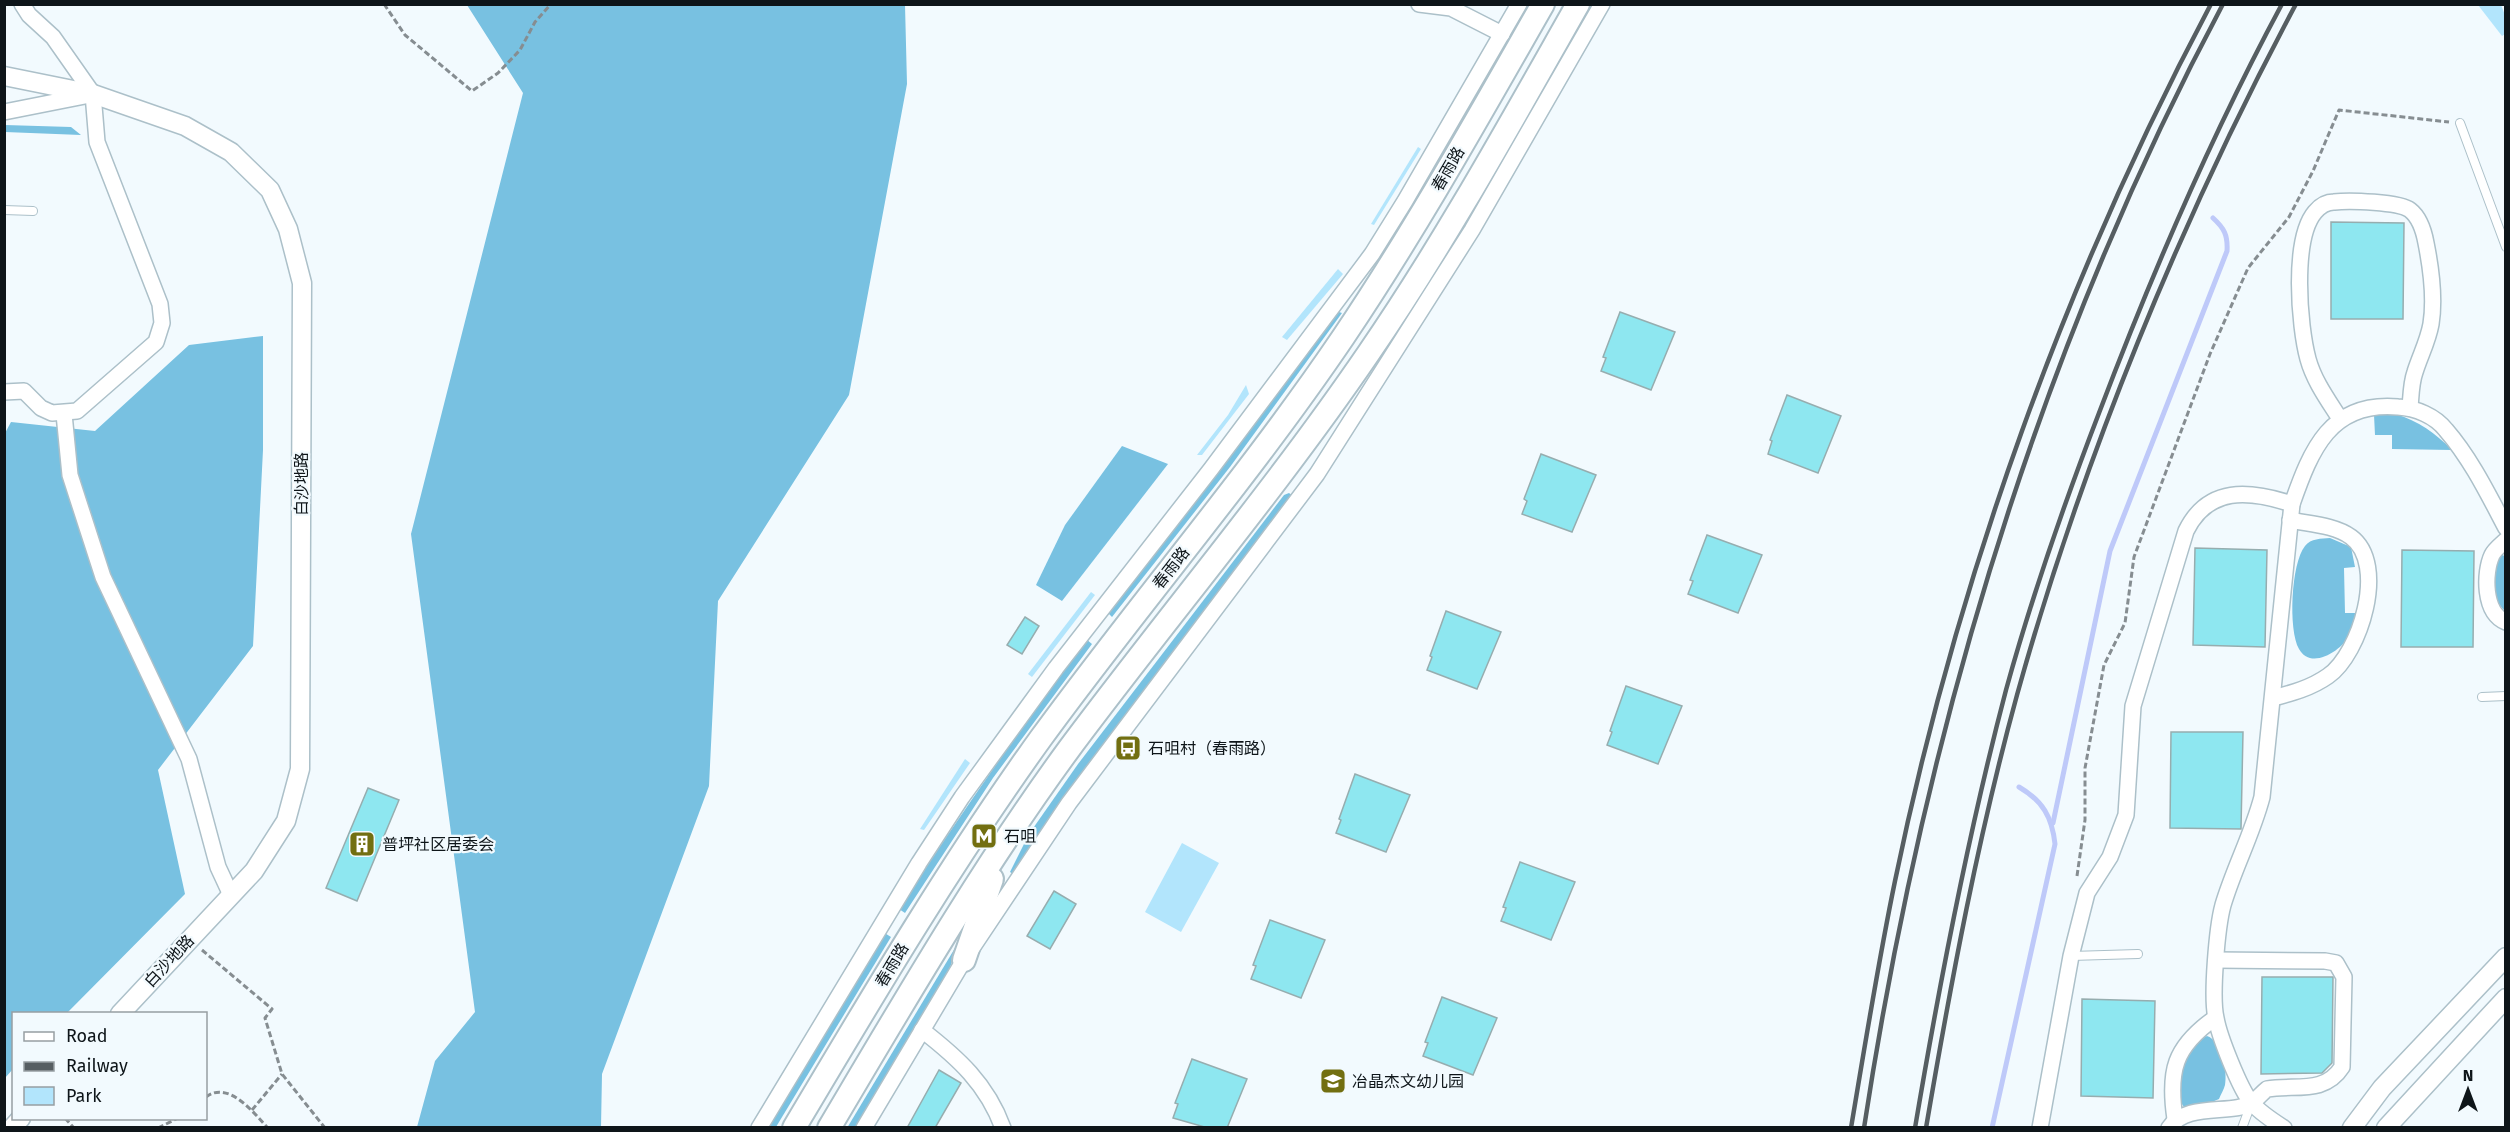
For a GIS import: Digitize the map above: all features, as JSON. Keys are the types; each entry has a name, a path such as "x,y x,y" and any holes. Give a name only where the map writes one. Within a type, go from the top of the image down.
{"main road":[{"name":"春雨路","path":"794,1128 920,919 988,813 1104,654 1257,457 1342,338 1422,214 1543,4"},
{"name":"春雨路","path":"829,1128 1004,844 1068,752 1283,473 1368,354 1448,229 1578,4"},
{"path":"964,960 1004,844"}],"street":[{"path":"4,392 24,391 40,408 52,413 64,414 76,411 156,342 162,324 160,304 97,142 93,94 53,36 29,15 22,4"},
{"path":"1419,4 1451,8 1502,34"},
{"path":"759,1128 907,882 962,798 1056,668 1211,468 1372,254 1406,201 1519,4"},
{"path":"864,1128 964,960 1093,768 1317,474 1472,230 1602,4"},
{"name":"白沙地路","path":"4,76 93,94 185,126 231,152 270,190 288,230 302,283 300,769 286,821 254,871 122,1012"},
{"path":"4,112 93,94"},
{"path":"2340,419 2322,391 2309,360 2302,324 2300,293 2301,262 2307,229 2313,214 2322,205 2333,201 2397,205 2410,210 2419,221 2426,241 2432,303 2431,324 2414,374 2410,408"},
{"path":"2284,1128 2252,1103 2242,1086 2215,1018 2218,925 2224,903 2254,830 2262,798 2292,504 2315,446 2340,419 2360,410 2385,405 2410,408 2430,416 2446,429 2478,476 2505,528"},
{"path":"64,414 70,475 103,577 189,759 218,867 231,895"},
{"path":"2040,1128 2071,956 2087,893 2110,857 2126,815 2133,706 2186,531 2193,516 2204,506 2218,499 2254,495 2292,504"},
{"path":"2273,698 2303,690 2329,676 2349,655 2359,634 2366,608 2366,565 2361,549 2352,537 2338,530 2290,520"},
{"path":"2505,540 2494,551 2488,566 2487,588 2493,608 2500,620 2505,621"},
{"path":"2352,1128 2382,1088 2505,957"},
{"path":"2215,1018 2198,1030 2179,1055 2173,1071 2172,1123 2189,1114 2252,1103 2267,1089 2315,1087 2327,1083 2336,1075 2343,1058 2344,977 2336,963 2217,960"},
{"path":"2386,1128 2505,998"},
{"path":"922,1030 952,1054 976,1078 994,1103 1003,1128"}],"lane":[{"path":"2460,123 2505,247"},
{"path":"4,210 33,211"},
{"path":"2482,697 2505,696"},
{"path":"2071,956 2138,954"},
{"path":"2242,1128 2252,1103"}],"path":[{"path":"384,4 405,35 472,91 498,73 551,4"},
{"path":"189,939 272,1008 265,1018 282,1074 325,1128"},
{"path":"252,1110 282,1074"},
{"path":"207,1096 212,1093 229,1094 252,1110 268,1128"},
{"path":"158,1128 176,1120"}],"green space":[{"path":"2478,5 2501,5 2505,15 2505,34 2502,36"},
{"path":"1418,147 1421,149 1374,225 1371,224"},
{"path":"1338,269 1343,274 1287,340 1282,337"},
{"path":"1246,385 1249,394 1202,455 1197,455 1228,415"},
{"path":"1091,592 1095,595 1032,677 1028,674"},
{"path":"965,759 970,763 924,830 920,829"},
{"path":"1182,843 1219,863 1181,932 1145,912"}],"shaded area":[{"path":"467,5 905,5 907,84 849,395 718,601 709,786 602,1074 601,1127 417,1127 435,1061 475,1012 411,534 523,93"},
{"path":"5,125 71,127 81,135 5,132"},
{"path":"1339,312 1342,313 1230,467 1112,617 1107,612 1314,340"},
{"path":"263,336 263,450 253,646 158,770 185,894 68,1012 12,1012 12,1070 5,1078 4,435 11,422 95,431 189,345"},
{"path":"2395,414 2426,428 2452,450 2392,449 2392,435 2375,435 2374,415"},
{"path":"1122,446 1168,464 1062,601 1036,585 1065,525"},
{"path":"1289,493 1293,496 1013,874 1010,872 1029,834 1078,764 1284,495"},
{"path":"2330,538 2351,547 2355,567 2344,568 2345,613 2356,613 2350,635 2340,647 2326,656 2311,658 2299,649 2293,627 2294,581 2300,555 2307,543"},
{"path":"2505,556 2505,611 2497,599 2494,586 2497,558"},
{"path":"1086,639 1092,644 993,778 905,913 899,909 990,773"},
{"path":"883,932 891,937 776,1127 765,1128"},
{"path":"958,943 947,977 857,1127 847,1128"},
{"path":"2207,1036 2216,1043 2220,1050 2226,1079 2225,1087 2219,1099 2198,1108 2184,1107 2177,1097 2184,1062 2192,1047"}],"building":[{"path":"2331,222 2404,223 2403,319 2331,319"},
{"path":"1620,312 1675,332 1651,390 1601,371 1606,358 1603,357"},
{"path":"1787,395 1841,416 1818,473 1768,454 1772,441 1770,440"},
{"path":"1541,454 1596,475 1572,532 1522,514 1527,501 1524,499"},
{"path":"1707,535 1762,555 1738,613 1688,594 1693,581 1690,580"},
{"path":"2195,548 2267,550 2265,647 2193,645"},
{"path":"2402,550 2474,551 2473,647 2401,647"},
{"path":"1446,611 1501,632 1477,689 1427,670"},
{"path":"1025,617 1039,626 1022,654 1007,645"},
{"path":"1626,686 1682,706 1658,764 1607,745"},
{"path":"2171,732 2243,732 2241,829 2170,828"},
{"path":"1355,774 1410,795 1386,852 1336,833"},
{"name":"普坪社区居委会","path":"368,788 399,800 357,901 326,888"},
{"path":"1520,862 1575,882 1551,940 1501,921 1506,908 1503,907"},
{"path":"1054,891 1076,904 1050,949 1027,936"},
{"path":"1270,920 1325,940 1301,998 1251,979 1256,966 1253,965"},
{"path":"2262,977 2333,977 2332,1063 2322,1073 2261,1074"},
{"path":"1442,997 1497,1018 1473,1075 1423,1056 1428,1043 1425,1042"},
{"path":"2082,999 2155,1001 2153,1098 2081,1096"},
{"path":"1192,1059 1247,1079 1227,1128 1208,1128 1173,1118 1178,1104 1175,1103"},
{"path":"939,1070 961,1083 935,1128 907,1128"}],"waterway":[{"path":"2053,823 2110,551 2227,251 2225,232 2213,218"},
{"path":"1992,1128 2055,844 2045,811 2034,798 2019,787"}],"railway":[{"path":"1851,1128 1895,881 1950,654 1984,542 2063,322 2158,108 2211,4"},
{"path":"1864,1128 1889,982 1919,836 1955,693 1996,551 2043,411 2096,273 2156,137 2223,4"},
{"path":"1915,1128 1945,962 1979,798 2006,690 2038,585 2086,447 2161,257 2231,104 2282,4"},
{"path":"1926,1128 1955,964 1990,802 2017,695 2043,607 2104,430 2174,255 2213,170 2296,4"}],"place":[{"name":"石咀村（春雨路）","path":"1128,748"},
{"name":"石咀","path":"984,836"},
{"name":"普坪社区居委会","path":"362,844"},
{"name":"冶晶杰文幼儿园","path":"1333,1081"}]}
